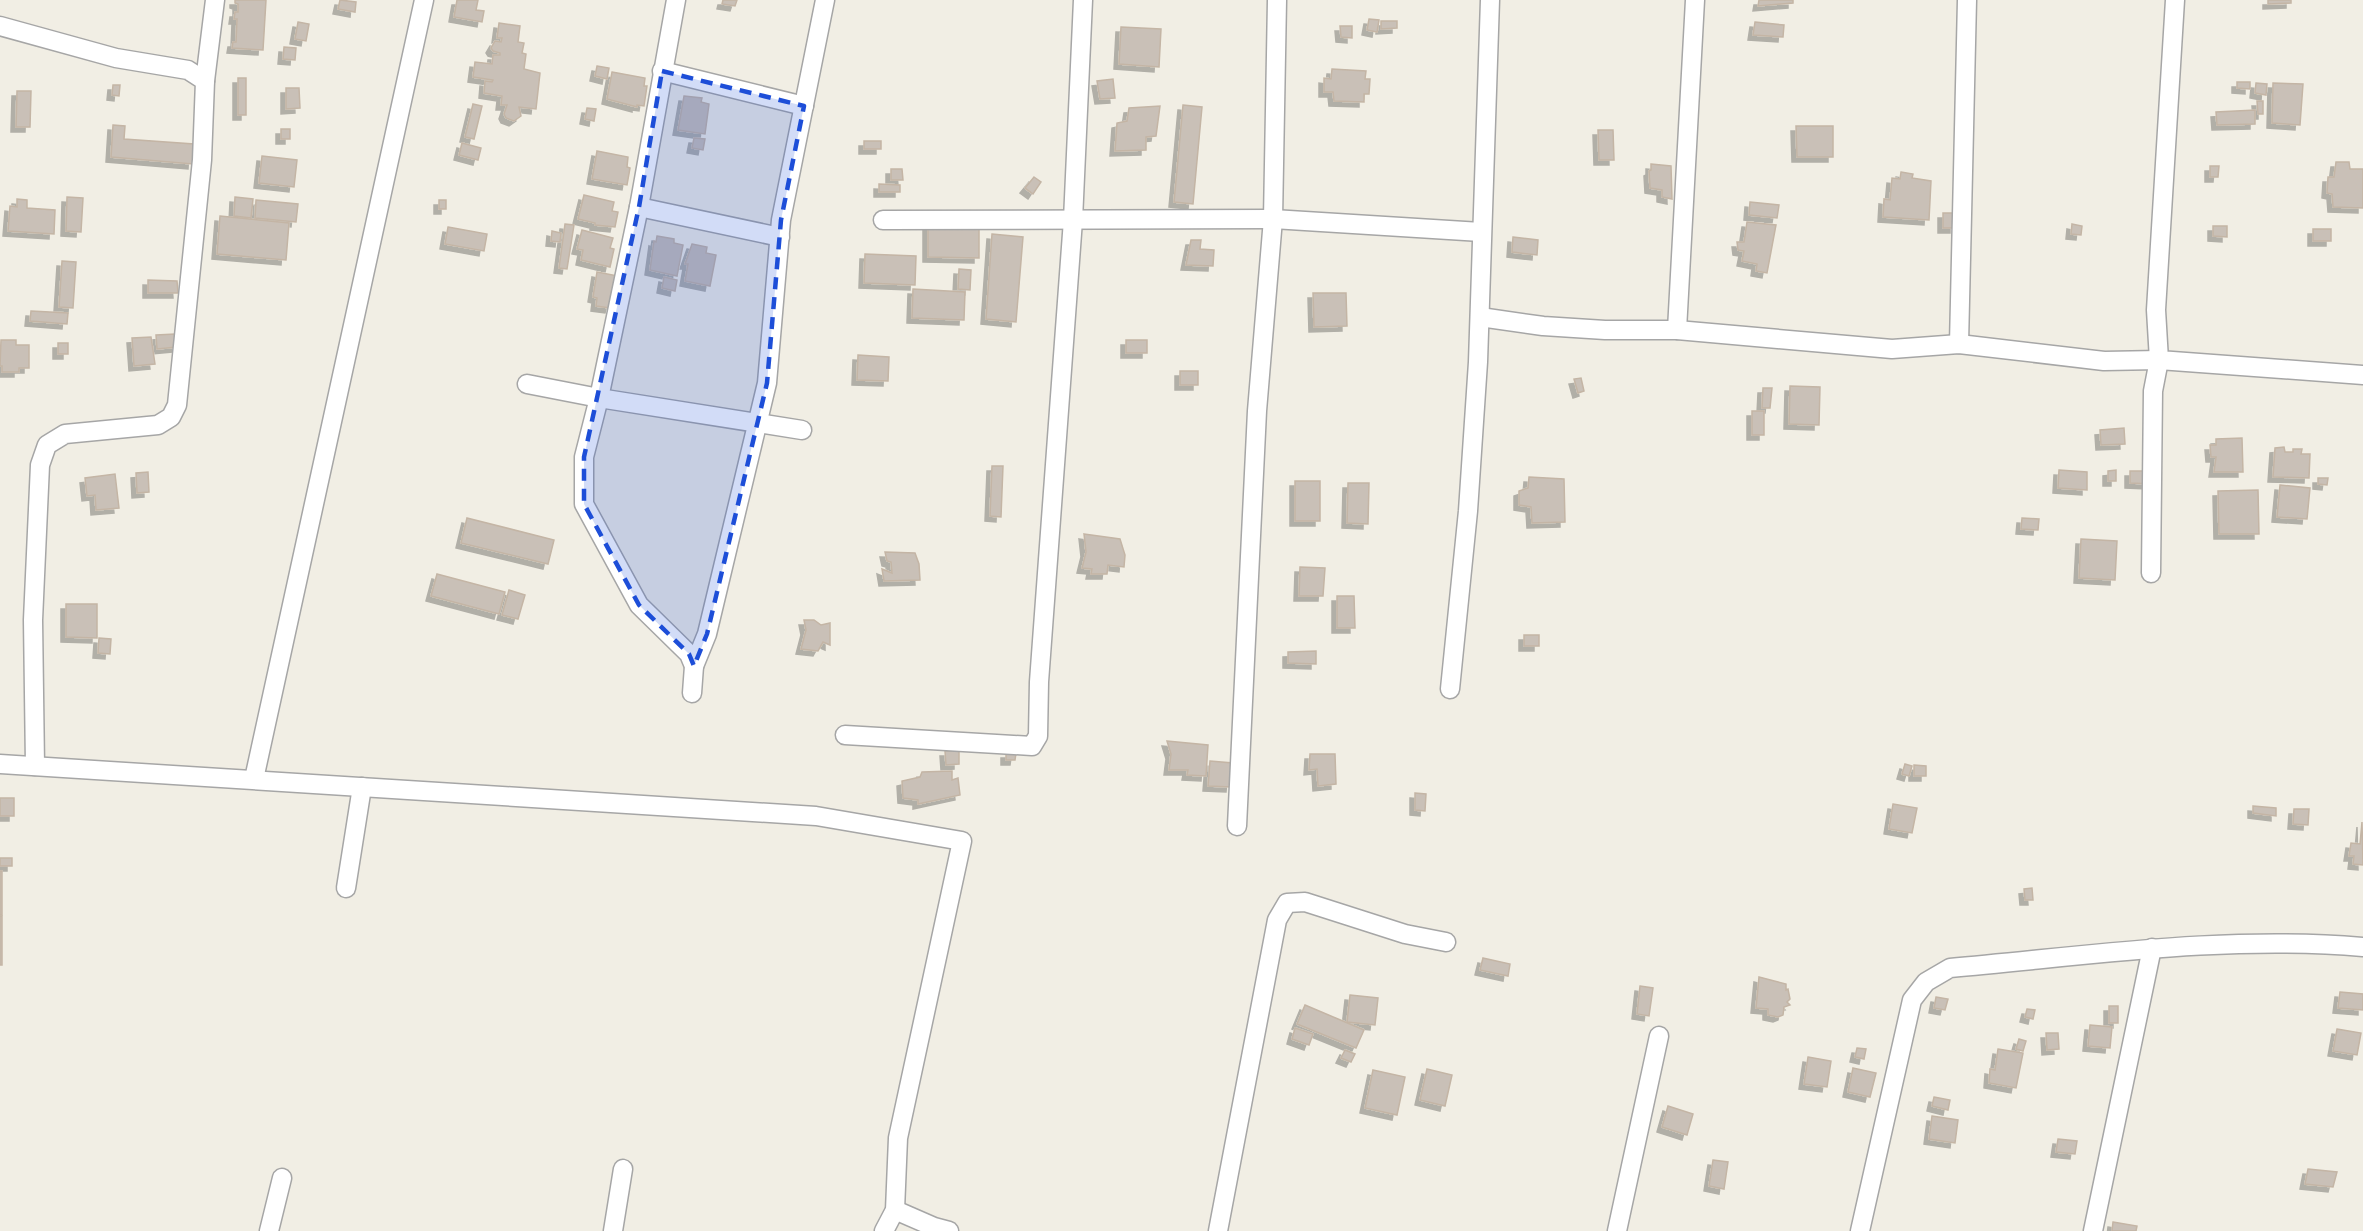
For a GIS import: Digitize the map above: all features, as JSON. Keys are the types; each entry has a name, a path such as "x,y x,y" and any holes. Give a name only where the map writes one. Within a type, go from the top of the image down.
{"street":[{"path":"35,766 33,620 39,465 47,446 65,434 158,425 171,417 177,405 202,160 205,81 215,0"},
{"path":"254,779 424,0"},
{"path":"676,0 639,207 599,398 584,457 584,504 639,605 689,654 694,666"},
{"path":"692,693 694,666 707,634 767,384 781,220 825,0"},
{"path":"845,735 1032,746 1038,736 1039,681 1074,220 1083,0"},
{"path":"1237,826 1257,411 1273,219 1277,0"},
{"path":"1450,689 1468,511 1480,317 1490,0"},
{"path":"1677,330 1695,0"},
{"path":"1959,344 1967,0"},
{"path":"2151,573 2153,391 2159,360 2156,310 2175,0"},
{"path":"0,26 116,58 188,70 205,81"},
{"path":"662,71 804,105"},
{"path":"639,207 780,237"},
{"path":"883,220 1273,219 1481,232"},
{"path":"1480,317 1543,326 1605,330 1677,330 1892,349 1959,344 2104,361 2159,360 2363,375"},
{"path":"527,384 599,398 802,430"},
{"path":"0,764 816,816 962,841 898,1138 895,1210 884,1231"},
{"path":"346,888 362,787"},
{"path":"1218,1231 1277,920 1287,903 1305,902 1404,934 1446,942"},
{"path":"1860,1231 1912,1000 1926,982 1950,968 2152,948 2329,944 2363,947"},
{"path":"2093,1231 2152,948"},
{"path":"1617,1231 1659,1036"},
{"path":"613,1231 623,1169"},
{"path":"269,1231 282,1178"},
{"path":"895,1210 934,1227 950,1231"}],"highlighted area":[{"path":"662,71 804,106 781,220 767,383 707,634 694,666 689,654 639,605 584,504 584,457 639,207"}],"building":[{"path":"235,0 266,0 263,50 232,48 233,42 236,42 235,12 238,12 238,4"},
{"path":"340,0 356,2 355,12 338,9"},
{"path":"457,0 478,0 476,10 484,11 482,22 454,17"},
{"path":"723,0 737,0 735,6 722,4"},
{"path":"1759,0 1793,0 1793,3 1758,6"},
{"path":"2268,0 2291,0 2291,3 2268,4"},
{"path":"1369,19 1379,20 1377,32 1367,30"},
{"path":"1381,21 1397,21 1397,28 1381,29"},
{"path":"298,22 309,24 306,41 295,39"},
{"path":"1755,22 1784,25 1783,37 1753,35"},
{"path":"499,23 520,26 518,42 524,43 522,53 526,54 524,69 540,73 536,109 519,107 521,116 514,121 506,118 504,114 507,105 501,105 502,96 484,93 485,81 492,82 493,80 473,77 475,62 492,64 493,55 500,55 491,48 495,41 501,42 502,38 497,38"},
{"path":"1340,26 1352,26 1352,38 1341,37"},
{"path":"1121,27 1161,29 1159,67 1119,64"},
{"path":"284,47 296,48 295,60 283,59"},
{"path":"597,66 609,68 607,79 595,76"},
{"path":"1332,69 1366,71 1365,79 1370,79 1369,94 1364,94 1364,102 1334,101 1333,92 1324,92 1324,78 1331,79"},
{"path":"612,72 645,78 644,86 647,86 644,106 637,105 637,107 607,99"},
{"path":"238,78 246,78 246,115 238,115"},
{"path":"1113,79 1115,98 1100,99 1097,81"},
{"path":"2237,82 2250,82 2250,89 2237,88"},
{"path":"2256,83 2267,84 2266,95 2255,93"},
{"path":"2273,83 2303,84 2300,125 2272,123"},
{"path":"113,85 120,85 119,96 112,95"},
{"path":"286,88 299,88 300,108 286,109"},
{"path":"17,91 31,91 30,127 16,127"},
{"path":"684,96 702,98 701,102 709,104 705,134 678,130"},
{"path":"2257,101 2263,101 2263,114 2258,114"},
{"path":"473,104 482,106 474,139 465,137"},
{"path":"1183,105 1202,107 1193,204 1174,202"},
{"path":"1160,106 1156,136 1146,137 1146,150 1115,151 1117,123 1127,121 1129,108"},
{"path":"587,108 596,109 594,121 585,119"},
{"path":"2255,110 2255,124 2217,125 2216,112"},
{"path":"113,125 125,126 124,139 194,144 193,164 111,157"},
{"path":"1796,126 1833,126 1833,157 1797,157"},
{"path":"281,129 290,129 290,139 281,139"},
{"path":"1598,130 1613,130 1614,160 1599,160"},
{"path":"694,138 705,139 703,150 692,148"},
{"path":"864,141 881,141 881,149 864,149"},
{"path":"462,143 481,148 478,160 459,155"},
{"path":"597,151 628,157 627,167 630,168 627,185 592,179"},
{"path":"262,156 297,160 294,187 259,183"},
{"path":"2336,162 2349,162 2350,169 2363,169 2363,208 2333,207 2332,194 2327,193 2328,177 2334,177"},
{"path":"1651,164 1671,166 1672,199 1662,197 1662,190 1650,188"},
{"path":"2210,166 2219,166 2218,177 2210,177"},
{"path":"891,169 902,169 903,180 891,180"},
{"path":"1901,172 1913,174 1912,178 1931,181 1929,220 1883,217 1884,199 1890,200 1892,178 1900,179"},
{"path":"1034,177 1041,182 1033,194 1025,188"},
{"path":"879,184 900,185 900,192 879,192"},
{"path":"584,195 614,202 612,211 618,212 615,227 595,225 595,223 578,219"},
{"path":"67,197 83,198 81,232 66,231"},
{"path":"235,197 253,199 251,218 234,216"},
{"path":"17,199 27,200 27,208 55,210 54,234 8,231 10,206 17,207"},
{"path":"256,200 298,204 296,222 255,218"},
{"path":"439,200 446,200 446,209 439,209"},
{"path":"1750,202 1779,205 1777,218 1749,215"},
{"path":"1943,213 1955,213 1955,228 1943,228"},
{"path":"220,216 289,223 286,260 217,254"},
{"path":"1747,222 1776,225 1767,273 1756,271 1757,264 1742,261 1744,251 1738,250 1737,242 1744,242"},
{"path":"565,224 574,225 567,269 559,268"},
{"path":"2072,224 2082,226 2081,235 2071,234"},
{"path":"928,225 979,226 979,258 928,257"},
{"path":"2213,226 2227,226 2227,237 2213,236"},
{"path":"448,227 487,234 484,251 445,244"},
{"path":"2313,229 2331,229 2331,241 2313,241"},
{"path":"582,230 613,238 610,248 614,249 610,267 581,260 583,250 577,249"},
{"path":"552,231 561,233 560,242 551,241"},
{"path":"992,234 1023,237 1016,322 986,319"},
{"path":"657,236 674,239 674,243 683,245 677,276 650,270 654,241 656,242"},
{"path":"1513,237 1538,240 1537,255 1512,252"},
{"path":"1191,240 1201,240 1200,249 1214,250 1213,266 1186,265"},
{"path":"692,244 707,247 706,253 716,255 710,286 685,281 688,264 685,264"},
{"path":"865,254 916,256 915,285 864,283"},
{"path":"62,261 76,262 73,308 59,307"},
{"path":"959,269 971,270 970,290 958,289"},
{"path":"597,272 618,276 610,308 596,306 597,298 593,297"},
{"path":"664,277 677,280 675,291 662,288"},
{"path":"148,280 177,281 178,293 148,293"},
{"path":"913,289 965,292 964,320 912,318"},
{"path":"1313,293 1346,293 1347,326 1314,327"},
{"path":"31,311 68,313 67,324 30,321"},
{"path":"175,334 177,347 157,349 156,335"},
{"path":"151,337 155,364 134,366 132,338"},
{"path":"1,340 16,340 16,345 29,345 29,368 19,368 19,372 2,372 2,366 0,366"},
{"path":"1126,340 1147,340 1147,353 1126,353"},
{"path":"58,343 68,343 68,354 58,354"},
{"path":"858,355 889,357 888,381 857,380"},
{"path":"1180,371 1198,371 1198,385 1180,385"},
{"path":"1581,378 1584,391 1578,393 1574,379"},
{"path":"1790,386 1820,387 1819,425 1789,424"},
{"path":"1763,388 1772,388 1770,408 1762,408"},
{"path":"1752,411 1764,411 1764,435 1752,435"},
{"path":"2124,428 2125,444 2101,445 2100,430"},
{"path":"2242,438 2243,472 2214,472 2216,457 2211,457 2210,445 2216,445 2216,439"},
{"path":"2284,447 2285,452 2302,449 2301,454 2310,454 2309,478 2273,477 2275,448"},
{"path":"992,466 1003,466 1001,517 990,516"},
{"path":"2059,470 2087,472 2087,490 2058,488"},
{"path":"2116,470 2116,481 2108,481 2108,471"},
{"path":"2130,471 2152,471 2152,484 2130,483"},
{"path":"148,472 149,492 137,493 136,473"},
{"path":"115,474 119,508 96,510 95,495 87,496 85,478"},
{"path":"1529,477 1564,479 1565,522 1532,523 1531,507 1519,505 1519,491 1528,488"},
{"path":"2318,478 2328,478 2327,485 2318,484"},
{"path":"1295,481 1320,481 1320,521 1295,521"},
{"path":"1348,483 1369,483 1368,524 1347,523"},
{"path":"2280,485 2310,488 2307,519 2277,517"},
{"path":"2258,490 2259,534 2219,534 2218,491"},
{"path":"467,518 554,540 548,564 461,543"},
{"path":"2022,518 2039,519 2038,530 2021,529"},
{"path":"1084,534 1120,539 1125,555 1124,567 1108,565 1107,574 1091,574 1092,569 1082,568 1086,552"},
{"path":"2081,539 2117,541 2115,580 2079,578"},
{"path":"885,552 915,553 919,564 920,580 884,581 882,569 892,573 891,562 887,561"},
{"path":"1300,567 1325,568 1323,596 1299,596"},
{"path":"437,574 505,592 499,614 431,596"},
{"path":"509,590 525,595 518,619 502,615"},
{"path":"1337,596 1354,596 1355,628 1337,628"},
{"path":"66,604 97,604 97,638 66,637"},
{"path":"804,620 814,620 821,625 830,623 830,645 823,642 818,651 801,649 806,630"},
{"path":"1524,635 1539,635 1539,646 1524,646"},
{"path":"99,638 111,639 110,654 98,653"},
{"path":"1316,651 1316,664 1288,663 1288,652"},
{"path":"1167,741 1208,745 1206,776 1187,775 1188,770 1169,770 1171,754"},
{"path":"945,751 959,751 959,764 946,765"},
{"path":"1006,753 1016,753 1015,760 1006,760"},
{"path":"1310,754 1335,754 1336,784 1318,786 1317,769 1309,770"},
{"path":"1210,761 1233,763 1231,787 1208,786"},
{"path":"1905,764 1912,766 1909,776 1902,774"},
{"path":"1914,765 1926,766 1926,776 1914,776"},
{"path":"952,771 952,780 958,778 960,795 918,804 918,800 903,798 902,781 920,777 922,772"},
{"path":"1415,793 1426,794 1425,811 1415,810"},
{"path":"0,798 14,798 14,816 0,816"},
{"path":"1893,804 1917,808 1912,833 1889,829"},
{"path":"2253,806 2276,808 2276,816 2253,813"},
{"path":"2294,809 2309,809 2308,825 2293,824"},
{"path":"2362,822 2363,865 2353,864 2354,856 2349,856 2351,843 2360,844"},
{"path":"0,858 12,858 12,866 0,866"},
{"path":"0,871 2,871 2,915 0,915"},
{"path":"2032,888 2033,900 2025,900 2024,889"},
{"path":"0,916 2,916 2,965 0,965"},
{"path":"1483,958 1510,964 1508,976 1480,970"},
{"path":"1759,977 1786,984 1790,999 1787,1002 1790,1005 1784,1007 1783,1015 1778,1017 1768,1015 1768,1009 1756,1008"},
{"path":"1640,986 1653,988 1649,1016 1637,1014"},
{"path":"2340,992 2363,994 2363,1010 2338,1008"},
{"path":"1350,995 1378,998 1375,1025 1347,1022"},
{"path":"1936,997 1948,999 1945,1010 1934,1008"},
{"path":"1305,1005 1364,1030 1356,1048 1297,1024"},
{"path":"2109,1006 2118,1006 2118,1023 2109,1023"},
{"path":"2027,1009 2035,1010 2033,1019 2025,1017"},
{"path":"2090,1025 2112,1027 2110,1048 2088,1046"},
{"path":"1295,1028 1313,1034 1309,1045 1292,1039"},
{"path":"2337,1029 2361,1033 2357,1055 2333,1051"},
{"path":"2046,1033 2058,1033 2059,1049 2047,1050"},
{"path":"2019,1039 2026,1041 2023,1051 2016,1049"},
{"path":"1857,1048 1866,1049 1864,1059 1855,1057"},
{"path":"1998,1049 2023,1053 2016,1088 1989,1083 1990,1069 1995,1070"},
{"path":"1345,1050 1355,1054 1351,1062 1341,1058"},
{"path":"1808,1057 1831,1061 1827,1087 1804,1084"},
{"path":"1853,1068 1876,1073 1870,1097 1848,1092"},
{"path":"1427,1069 1452,1075 1445,1106 1420,1100"},
{"path":"1373,1070 1405,1077 1397,1115 1365,1108"},
{"path":"1934,1097 1950,1100 1948,1110 1932,1106"},
{"path":"1668,1106 1693,1114 1687,1135 1662,1127"},
{"path":"1932,1116 1958,1120 1955,1143 1929,1139"},
{"path":"2058,1139 2077,1141 2075,1154 2056,1152"},
{"path":"1713,1160 1728,1162 1724,1189 1709,1186"},
{"path":"2308,1169 2337,1172 2333,1187 2305,1184"},
{"path":"2113,1222 2137,1226 2136,1231 2112,1231"}]}
